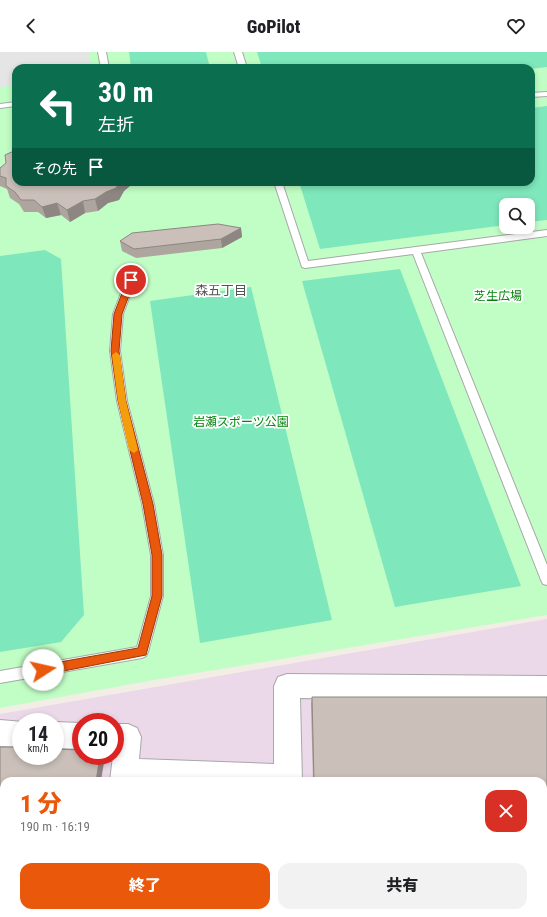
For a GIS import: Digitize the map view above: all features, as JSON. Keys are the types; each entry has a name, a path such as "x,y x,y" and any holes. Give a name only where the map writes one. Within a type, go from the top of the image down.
{"street":[{"path":"288,777 287,686 547,689"},
{"path":"0,733 12,734"},
{"path":"124,737 128,737 124,777"}],"lane":[{"path":"102,52 104,64"},
{"path":"238,52 242,64"},
{"path":"535,95 547,94"},
{"path":"0,106 12,104"},
{"path":"279,186 305,265 547,233"},
{"path":"416,251 547,580"},
{"path":"0,677 142,652 157,596 157,555 148,504 122,401 115,351 118,314 131,280"}],"shaded area":[{"path":"0,52 89,52 90,64 12,64 12,86 0,87"},
{"path":"547,619 547,777 0,777 0,714"}],"green space":[{"name":"岩瀬スポーツ公園","path":"0,52 547,52 547,615 154,680 0,708"},
{"path":"129,52 206,52 209,64 130,64"},
{"path":"257,52 547,52 547,67 535,68 535,64 261,64"},
{"path":"547,106 547,220 535,221 535,198 499,198 499,226 320,249 300,186 535,186 535,108"},
{"path":"45,250 61,259 84,615 61,642 0,652 0,256"},
{"path":"400,269 521,586 395,607 302,281"},
{"path":"251,287 332,620 200,643 150,301"}],"building":[{"path":"12,152 12,186 117,186 95,199 83,201 67,210 57,203 42,207 34,200 21,200 15,192 6,186 6,178 0,176 0,168 6,163 5,155"},
{"path":"218,224 241,228 221,239 134,249 120,241 132,233"},
{"path":"312,697 547,697 547,777 314,777"},
{"path":"0,747 12,747 12,765 64,765 64,749 72,750 72,765 99,765 97,777 0,777"}],"slow traffic":[{"path":"116,355 122,401 134,450"}],"district":[{"name":"森五丁目","path":"221,290"}],"route":[{"path":"43,670 142,652 157,596 157,555 148,504 122,401 115,351 118,314 131,280"}],"park label":[{"name":"芝生広場","path":"498,296"}]}
